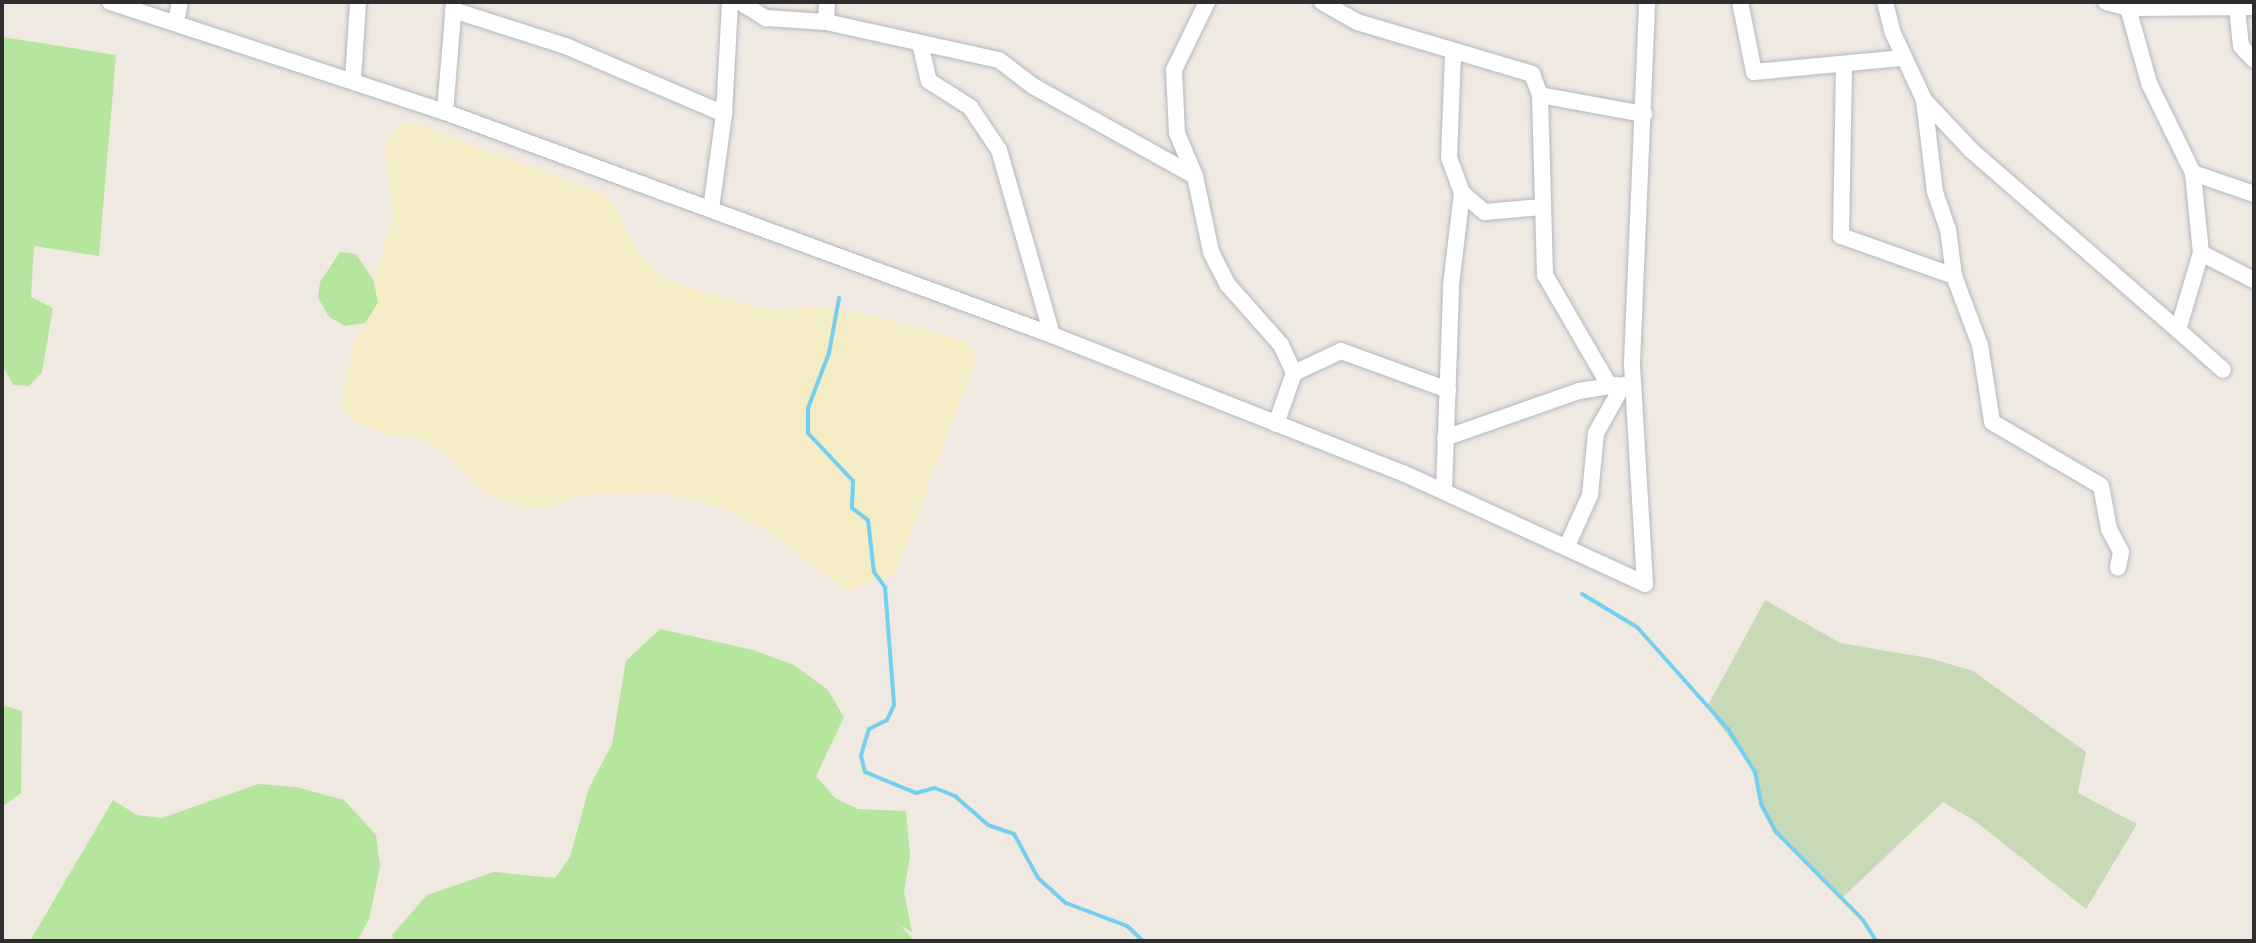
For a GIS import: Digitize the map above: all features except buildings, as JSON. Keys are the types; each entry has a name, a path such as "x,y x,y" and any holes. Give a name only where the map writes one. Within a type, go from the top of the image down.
{"street":[{"path":"110,2 445,112 1052,335 1444,491 1645,584 1622,385 1644,114 1647,2"},
{"path":"176,22 180,2"},
{"path":"353,80 358,2"},
{"path":"711,209 724,114 730,2"},
{"path":"740,2 766,18 826,22 1008,64 1033,86 1195,176"},
{"path":"826,22 827,2"},
{"path":"1207,2 1173,80 1177,133 1195,176 1203,225 1222,274 1281,345 1294,373 1276,424"},
{"path":"1322,2 1357,22 1532,74 1540,95 1547,284 1622,385"},
{"path":"1740,2 1754,72 1844,66 1903,58"},
{"path":"1885,2 1903,58 1924,100 1972,151 2223,370"},
{"path":"2106,2 2128,8 2246,7 2241,46 2254,60"},
{"path":"445,112 453,6 568,47 724,114"},
{"path":"2128,8 2149,83 2193,173 2201,253 2178,330"},
{"path":"920,43 929,81 970,107 999,150 1052,335"},
{"path":"1444,491 1451,286 1462,193 1449,158 1453,52"},
{"path":"1844,66 1841,236 1954,276"},
{"path":"1540,95 1644,114"},
{"path":"1924,100 1933,181 1948,229 1954,276 1980,345 1992,422 2101,486 2109,529 2121,552 2118,568"},
{"path":"2193,173 2254,194"},
{"path":"1462,193 1485,212 1542,207"},
{"path":"2201,253 2254,280"},
{"path":"1294,373 1341,351 1448,390"},
{"path":"1445,438 1622,385"},
{"path":"1567,546 1590,495 1596,433 1622,385"}],"green space":[{"path":"2,37 116,55 99,256 34,246 31,297 53,308 42,372 29,386 13,385 2,364"},
{"path":"340,252 356,254 374,281 378,303 365,323 345,326 329,317 318,298 320,282"},
{"path":"1765,600 1840,643 1929,658 1973,671 2086,752 2078,793 2137,824 2086,909 1975,821 1943,802 1841,899 1824,883 1776,832 1761,804 1755,772 1707,707"},
{"path":"660,629 753,650 794,665 828,690 844,717 816,776 835,798 858,809 906,811 910,856 904,892 912,932 901,926 914,941 394,941 392,935 427,895 494,872 555,878 570,857 589,788 612,744 626,661"},
{"path":"2,705 22,711 21,793 2,807"},
{"path":"258,784 296,787 344,800 376,835 380,867 369,919 357,941 30,941 113,800 137,815 162,818"}],"sand":[{"path":"409,122 609,196 637,251 660,276 689,288 768,310 818,307 869,315 968,342 976,359 895,574 847,591 768,531 722,508 661,492 579,495 549,508 526,507 489,495 441,449 422,439 388,434 350,420 342,404 354,343 378,303 374,281 394,215 385,149 395,129"}],"waterway":[{"path":"839,298 829,353 808,408 808,433 853,481 852,508 868,520 874,572 885,587 894,705 887,720 869,729 861,756 865,772 916,793 935,788 955,796 988,825 1014,834 1038,878 1066,903 1127,926 1143,941"},
{"path":"1582,594 1637,627 1728,729 1755,772 1761,804 1776,832 1863,920 1876,941"}]}
